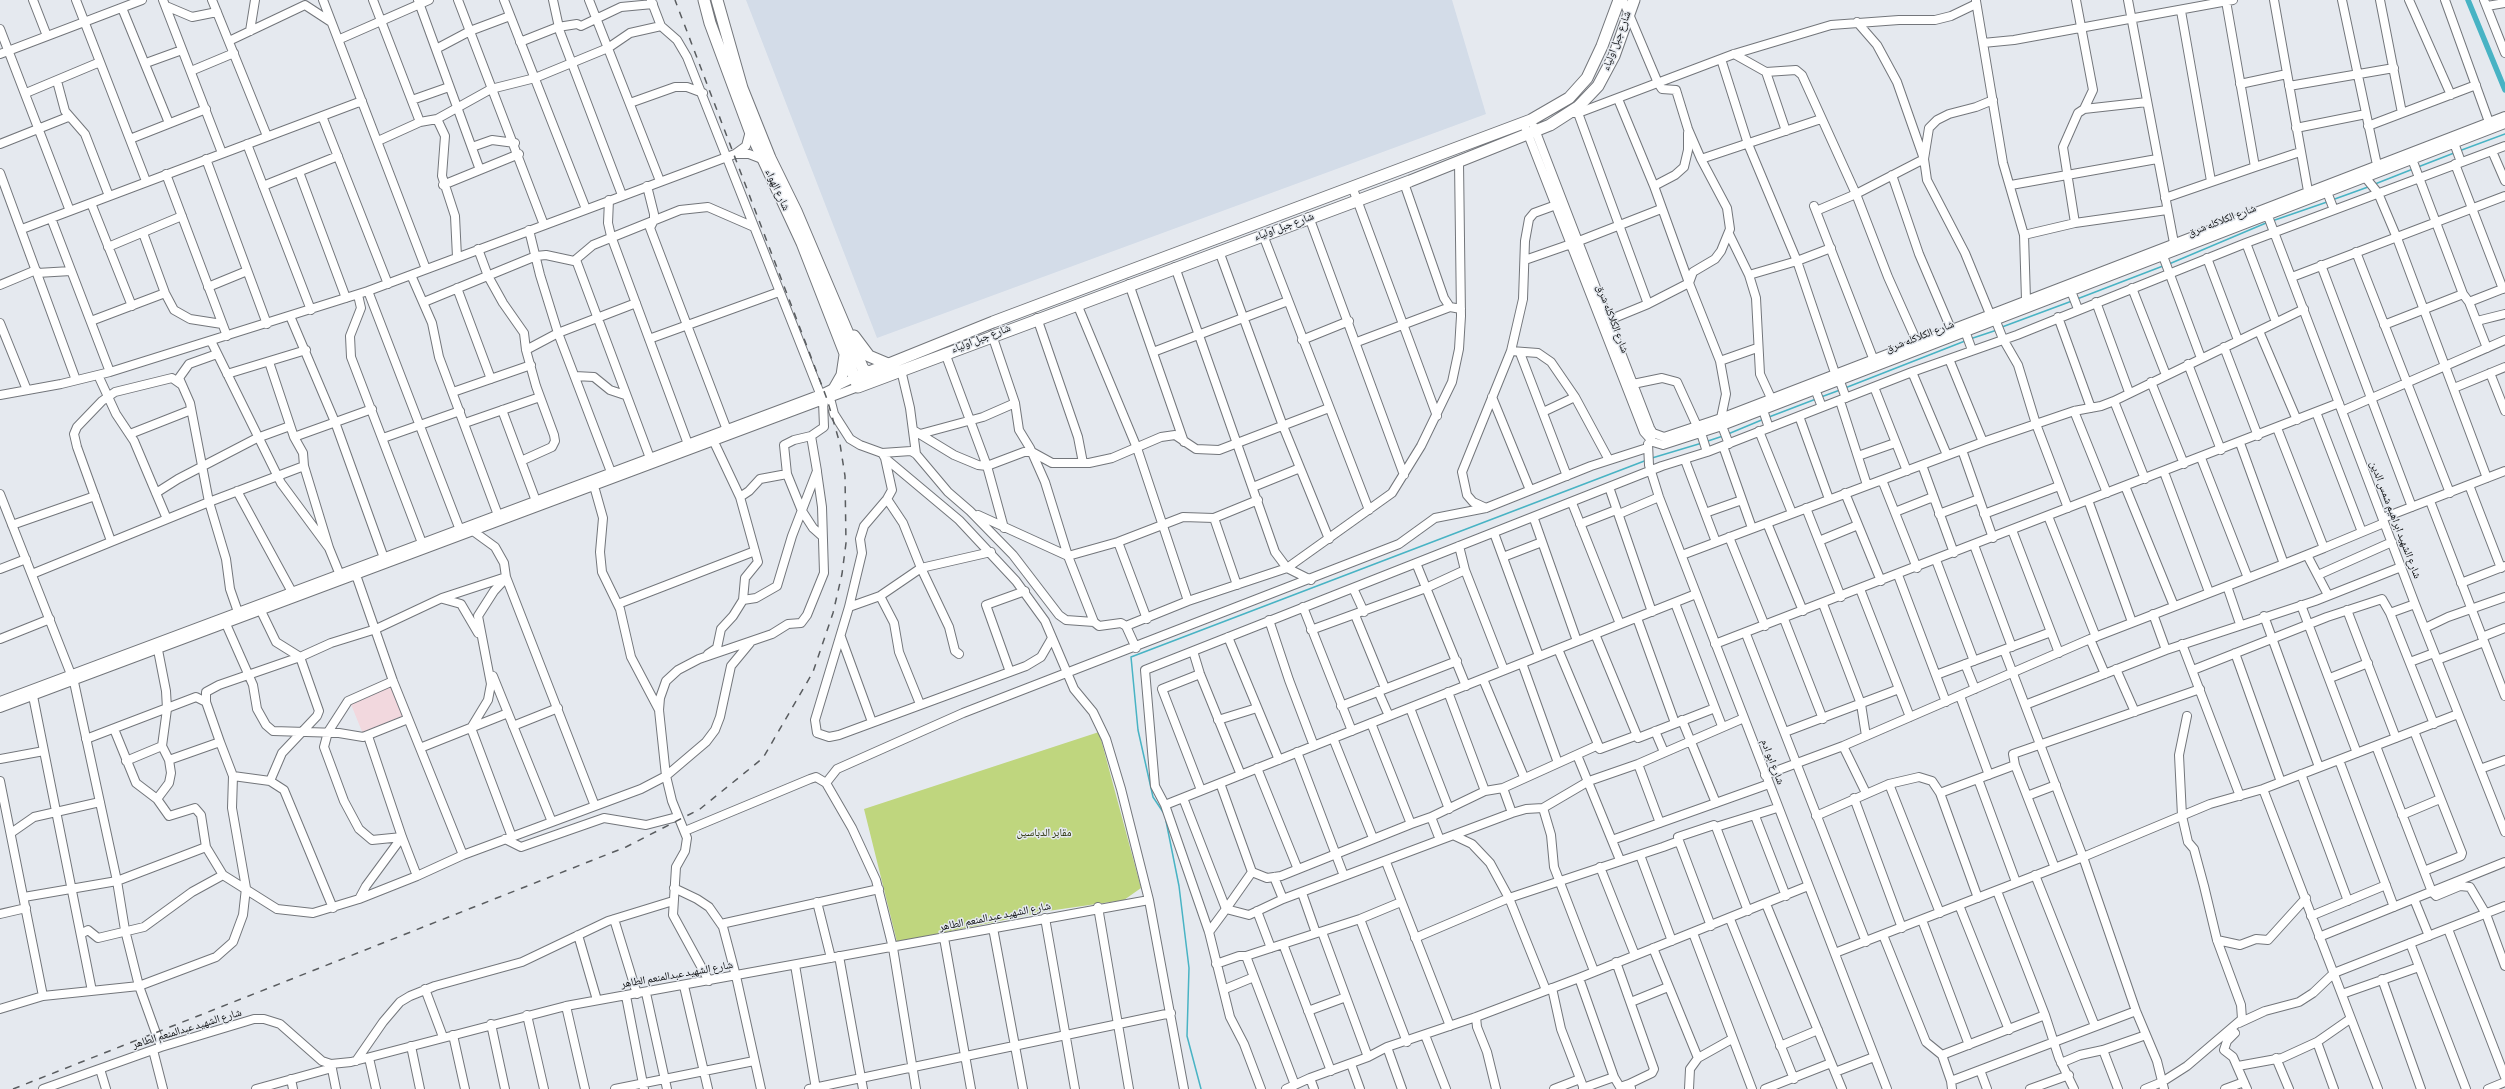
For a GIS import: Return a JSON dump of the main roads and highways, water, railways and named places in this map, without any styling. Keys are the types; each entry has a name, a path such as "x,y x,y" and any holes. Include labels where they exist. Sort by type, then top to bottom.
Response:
{"highway":[{"name":"شارع الهواء","path":"704,0 710,23 750,131 802,243 856,382 870,378 863,369 844,321 796,211 770,158 742,88 717,0"},
{"name":"شارع جبل اولياء","path":"870,378 901,370 1037,318 1404,183 1459,162 1530,127 1569,98 1587,78 1599,53 1619,0"},
{"name":"شارع جبل اولياء","path":"870,378 888,364 1353,189 1574,113 1606,74 1634,0"},
{"path":"844,321 869,356 888,364"},
{"path":"827,395 842,375 845,354"}],"waterway":[{"path":"2468,0 2505,90"},
{"path":"2459,151 2505,134"},
{"path":"2418,167 2454,153"},
{"path":"2375,184 2413,169"},
{"path":"2332,200 2368,187"},
{"path":"2272,221 2327,202"},
{"path":"2169,264 2266,223"},
{"path":"2077,299 2163,266"},
{"path":"2002,327 2072,301"},
{"path":"1970,339 1997,330"},
{"path":"1845,388 1965,341"},
{"path":"1821,397 1840,390"},
{"path":"1769,417 1816,399"},
{"path":"1728,434 1764,419"},
{"path":"1708,441 1723,436"},
{"path":"1652,458 1702,443"},
{"path":"1165,815 1153,797 1138,730 1131,657 1647,460"},
{"path":"1166,821 1179,886 1189,968 1187,1036 1201,1089"}],"railway":[{"path":"13,1089 626,847 700,809 763,758 813,672 833,613 842,574 846,543 845,476 840,444 827,399 675,0"}],"park label":[{"name":"مقابر الدباسين","path":"1044,833"}]}
